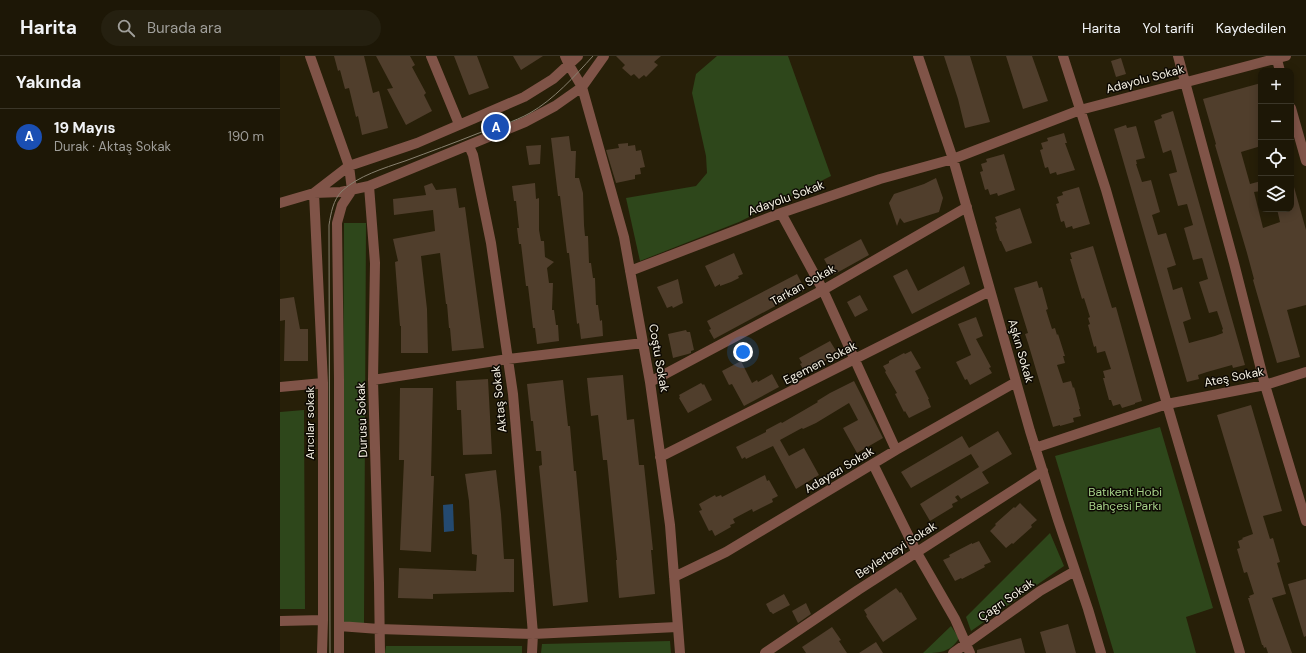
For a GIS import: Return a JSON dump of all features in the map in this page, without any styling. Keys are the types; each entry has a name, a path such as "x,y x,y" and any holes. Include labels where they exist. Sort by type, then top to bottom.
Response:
{"street":[{"path":"310,56 349,166 352,190 342,205 337,223 339,380 339,653"},
{"path":"431,56 458,124"},
{"path":"314,193 349,166 417,143 458,124 524,98 553,79 567,60 578,56"},
{"path":"280,203 314,193 341,192 369,186 524,122 555,106 582,87 604,56"},
{"name":"Aşkın Sokak","path":"918,56 953,159 1035,448 1101,653"},
{"path":"1063,56 1106,190 1166,404 1240,653"},
{"path":"1178,56 1234,263 1265,386 1306,521"},
{"path":"1280,57 1280,68"},
{"name":"Adayolu Sokak","path":"630,271 781,213 880,179 953,159 1080,110 1280,57"},
{"name":"Coştu Sokak","path":"567,60 582,87 624,237 650,382 670,525 680,653"},
{"path":"1294,119 1306,161"},
{"name":"Aktaş Sokak","path":"468,146 473,155 491,243 514,402 533,634 532,653"},
{"name":"Durusu Sokak","path":"369,186 375,262 373,380 380,653"},
{"name":"Arıcılar sokak","path":"314,193 323,383 322,653"},
{"name":"Tarkan Sokak","path":"650,382 823,290 967,207"},
{"path":"781,213 823,290 896,450"},
{"name":"Egemen Sokak","path":"660,457 990,291"},
{"path":"373,380 508,359 643,343"},
{"name":"Ateş Sokak","path":"1035,448 1166,404 1265,386 1306,372"},
{"name":"Adayazı Sokak","path":"674,578 726,552 896,450 1016,382"},
{"path":"280,387 323,383"},
{"path":"873,464 917,553 955,619 968,648"},
{"name":"Beylerbeyi Sokak","path":"765,653 858,590 1043,470"},
{"name":"Çagrı Sokak","path":"953,653 968,648 1040,591 1075,571"},
{"path":"280,621 323,620"},
{"path":"339,626 379,629 533,634 677,627"}],"green space":[{"path":"717,56 788,56 831,176 739,222 640,261 626,198 696,186 707,173 706,156 692,93 696,74"},
{"path":"344,223 366,223 364,623 342,623"},
{"path":"304,410 305,609 280,609 280,412"},
{"name":"Batıkent Hobi Bahçesi Parkı","path":"1160,427 1213,608 1186,617 1196,653 1114,653 1055,456"},
{"path":"1050,533 1064,566 971,631 966,617"},
{"path":"951,626 959,638 952,647 944,651 923,653"},
{"path":"670,641 671,653 541,653 542,644"},
{"path":"386,646 522,646 522,653 385,653"}],"water":[{"path":"453,504 454,531 444,532 443,505"}],"building":[{"path":"334,56 364,56 373,93 379,91 388,128 362,135 358,116 356,117 349,88 345,89 340,70 338,71"},
{"path":"376,56 410,56 415,65 412,67 426,93 424,95 432,111 406,125 387,89 393,88"},
{"path":"454,56 477,56 489,88 469,95"},
{"path":"513,56 543,56 521,70"},
{"path":"616,56 661,56 654,62 658,65 646,77 644,75 639,79 634,74 631,76 622,68 625,65"},
{"path":"944,56 970,56 990,122 965,128 958,99"},
{"path":"1006,56 1032,56 1048,101 1023,109"},
{"path":"1121,58 1126,74 1116,77 1111,61"},
{"path":"1258,84 1258,147 1241,152 1250,184 1258,182 1258,191 1254,192 1263,228 1280,222 1278,212 1294,212 1294,187 1306,230 1306,305 1287,310 1300,357 1277,363 1203,99"},
{"path":"1173,111 1245,365 1233,368 1232,365 1207,372 1198,375 1199,379 1187,382 1114,129 1126,125 1127,128 1136,126 1145,158 1136,160 1136,164 1142,182 1151,180 1160,212 1152,215 1158,235 1166,233 1176,265 1167,268 1173,290 1182,287 1191,319 1183,322 1189,343 1215,336 1223,333 1223,329 1217,311 1209,313 1199,282 1208,279 1203,261 1202,258 1193,260 1184,228 1193,225 1187,204 1178,206 1169,174 1177,172 1172,153 1171,150 1163,153 1154,121 1162,118 1161,115"},
{"path":"1064,133 1067,143 1065,143 1075,170 1057,175 1056,172 1050,174 1048,167 1045,168 1040,150 1043,149 1041,143 1048,141 1047,138"},
{"path":"569,136 571,151 576,151 575,178 579,178 583,193 585,236 588,236 589,263 591,263 593,278 595,278 596,305 598,305 600,321 602,320 603,336 581,339 579,323 577,324 569,253 567,253 560,196 558,196 551,138"},
{"path":"628,143 628,146 635,145 636,151 641,150 645,167 640,168 641,174 635,175 635,179 616,183 606,150 619,148 618,144"},
{"path":"541,145 540,164 529,165 526,146"},
{"path":"1004,154 1015,190 998,196 997,193 990,195 988,189 985,190 980,172 983,171 981,164 987,162 986,159"},
{"path":"936,178 943,198 939,212 904,223 900,218 897,226 889,203 894,194 924,184"},
{"path":"432,183 436,190 456,188 459,208 465,207 484,348 452,351 440,253 421,256 427,309 428,353 401,353 401,326 395,262 398,261 393,239 435,231 433,210 394,215 393,199 426,195 424,186"},
{"path":"535,183 536,199 539,198 539,230 541,241 544,241 545,257 554,262 547,268 549,283 553,283 552,310 554,310 556,325 558,325 559,341 537,344 535,328 533,328 528,286 526,286 521,244 519,244 516,201 514,201 512,186"},
{"path":"1079,187 1090,224 1073,229 1072,226 1066,228 1064,221 1061,222 1056,204 1059,203 1057,197 1063,195 1062,192"},
{"path":"1020,208 1032,243 1006,252 996,229 995,223 997,222 995,217"},
{"path":"861,239 869,255 833,275 824,259"},
{"path":"1093,246 1112,308 1116,307 1142,401 1122,408 1120,404 1113,406 1111,400 1109,400 1103,378 1105,378 1103,371 1111,369 1105,351 1097,353 1096,346 1094,347 1088,325 1090,324 1088,318 1090,317 1084,298 1082,299 1070,259 1072,259 1070,253"},
{"path":"734,253 743,274 731,282 720,286 720,284 715,287 705,266"},
{"path":"964,266 970,284 912,314 893,276 907,269 918,291"},
{"path":"797,274 805,290 714,339 709,330 711,329 707,321"},
{"path":"678,279 683,303 673,308 672,306 667,308 657,287"},
{"path":"1037,281 1039,288 1042,287 1048,309 1046,310 1052,329 1055,328 1057,335 1058,334 1065,356 1063,356 1065,363 1057,365 1063,383 1071,381 1073,388 1074,387 1081,416 1073,418 1074,422 1053,427 1025,334 1028,333 1014,288"},
{"path":"860,295 868,310 855,317 847,302"},
{"path":"294,297 300,329 308,329 308,361 284,361 285,320 280,321 280,299"},
{"path":"976,317 983,336 976,339 991,367 989,368 992,373 970,385 967,379 965,380 956,362 971,355 958,324"},
{"path":"686,330 687,332 690,332 694,350 691,351 691,353 673,358 668,334"},
{"path":"830,341 838,354 805,372 800,364 802,363 799,358"},
{"path":"911,351 921,368 915,371 929,399 931,407 909,418 905,411 904,412 895,394 897,393 883,366 889,363 889,361"},
{"path":"741,361 752,383 757,380 758,382 772,374 779,387 744,406 732,384 729,385 722,371"},
{"path":"623,375 627,420 634,419 639,465 644,465 653,550 651,550 655,594 619,598 617,560 607,460 603,460 598,415 591,416 587,378"},
{"path":"488,379 492,454 463,455 461,410 457,410 456,381"},
{"path":"563,380 568,426 570,426 574,471 576,471 588,602 553,606 539,466 542,465 541,451 536,451 527,384"},
{"path":"854,381 883,438 857,453 843,428 858,420 849,403 816,423 803,429 802,428 780,440 789,456 804,448 819,475 796,489 773,446 746,459 745,457 742,459 736,447 766,432 766,430 781,422 782,423 818,402 817,401 830,393"},
{"path":"701,383 703,385 704,384 712,400 688,413 679,398 679,395"},
{"path":"400,388 433,388 431,476 434,476 431,552 400,550 404,460 399,460"},
{"path":"1251,405 1282,511 1263,516 1270,539 1273,538 1280,562 1277,563 1286,594 1272,598 1292,653 1268,653 1266,647 1264,648 1262,645 1248,598 1254,594 1247,572 1244,573 1237,549 1240,548 1238,541 1253,534 1217,415"},
{"path":"998,431 1012,454 982,472 989,483 961,499 958,495 955,497 958,501 952,504 953,507 930,521 920,504 979,467 971,454 911,488 901,472 962,436 969,448"},
{"path":"496,470 504,559 514,559 514,592 433,594 433,599 398,598 399,568 476,571 477,555 472,554 469,501 465,474"},
{"path":"765,475 767,481 769,480 778,496 772,499 773,502 753,512 752,509 733,519 735,523 730,525 731,527 715,536 712,530 709,531 699,511 702,510 699,504 715,495 716,497 721,495 722,497"},
{"path":"1020,503 1037,520 1031,525 1032,527 1013,544 1012,543 1006,548 990,531 996,525 995,524"},
{"path":"979,541 991,562 984,565 985,567 955,581 943,560 950,557 949,555"},
{"path":"1306,579 1306,636 1304,637 1288,584"},
{"path":"896,588 900,593 901,592 917,619 883,642 866,616 867,615 864,610"},
{"path":"784,594 790,605 773,614 770,612 766,604"},
{"path":"806,603 811,614 798,623 792,611"},
{"path":"1068,624 1076,653 1046,653 1040,632"},
{"path":"832,627 841,640 839,641 847,653 806,653 802,647"},
{"path":"1021,638 1025,653 977,653 977,650"},
{"path":"876,642 883,653 859,653"}],"tram line":[{"path":"330,653 329,225 334,203 342,191 348,186 372,173 511,122 539,108 555,95 593,56"}],"place":[{"name":"19 Mayıs","path":"496,127"}]}
